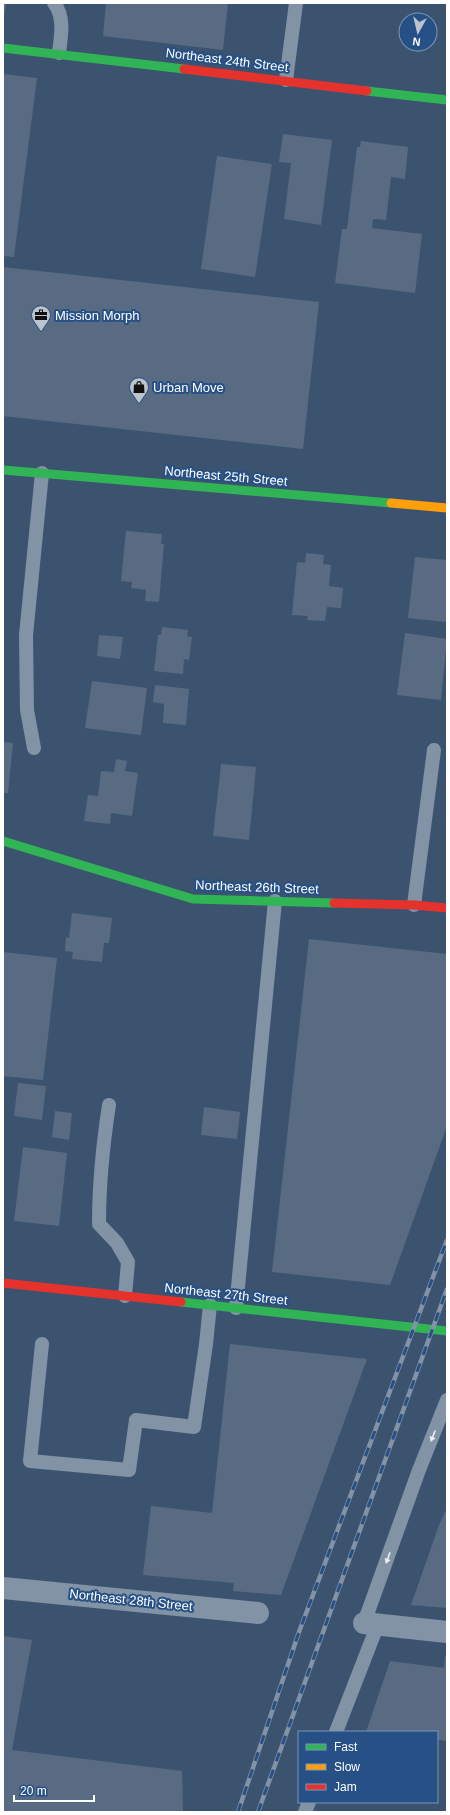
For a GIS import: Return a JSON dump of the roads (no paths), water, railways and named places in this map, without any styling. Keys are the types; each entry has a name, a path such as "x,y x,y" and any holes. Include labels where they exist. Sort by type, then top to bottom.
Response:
{"street":[{"name":"Northeast 24th Street","path":"3,48 59,53 447,100"},
{"name":"Northeast 25th Street","path":"3,470 447,508"},
{"name":"Northeast 26th Street","path":"3,841 193,899 414,905 447,908"},
{"name":"Northeast 27th Street","path":"3,1283 447,1331"},
{"name":"Northeast 28th Street","path":"3,1588 258,1613"},
{"path":"371,1624 447,1632"}],"lane":[{"path":"54,3 58,9 62,29 59,53"},
{"path":"286,80 296,3"},
{"path":"34,748 27,710 26,634 42,473"},
{"path":"414,905 434,750"},
{"path":"236,1308 275,901"},
{"path":"109,1105 99,1198 99,1224 117,1243 128,1262 125,1296"},
{"path":"42,1344 30,1461 129,1470 136,1420 194,1427 210,1305"},
{"path":"336,1731 419,1470 447,1400"}],"railway":[{"path":"238,1812 299,1632 447,1240"},
{"path":"258,1812 447,1289"}],"place":[{"name":"Mission Morph","path":"41,332"},
{"name":"Urban Move","path":"139,404"}]}
